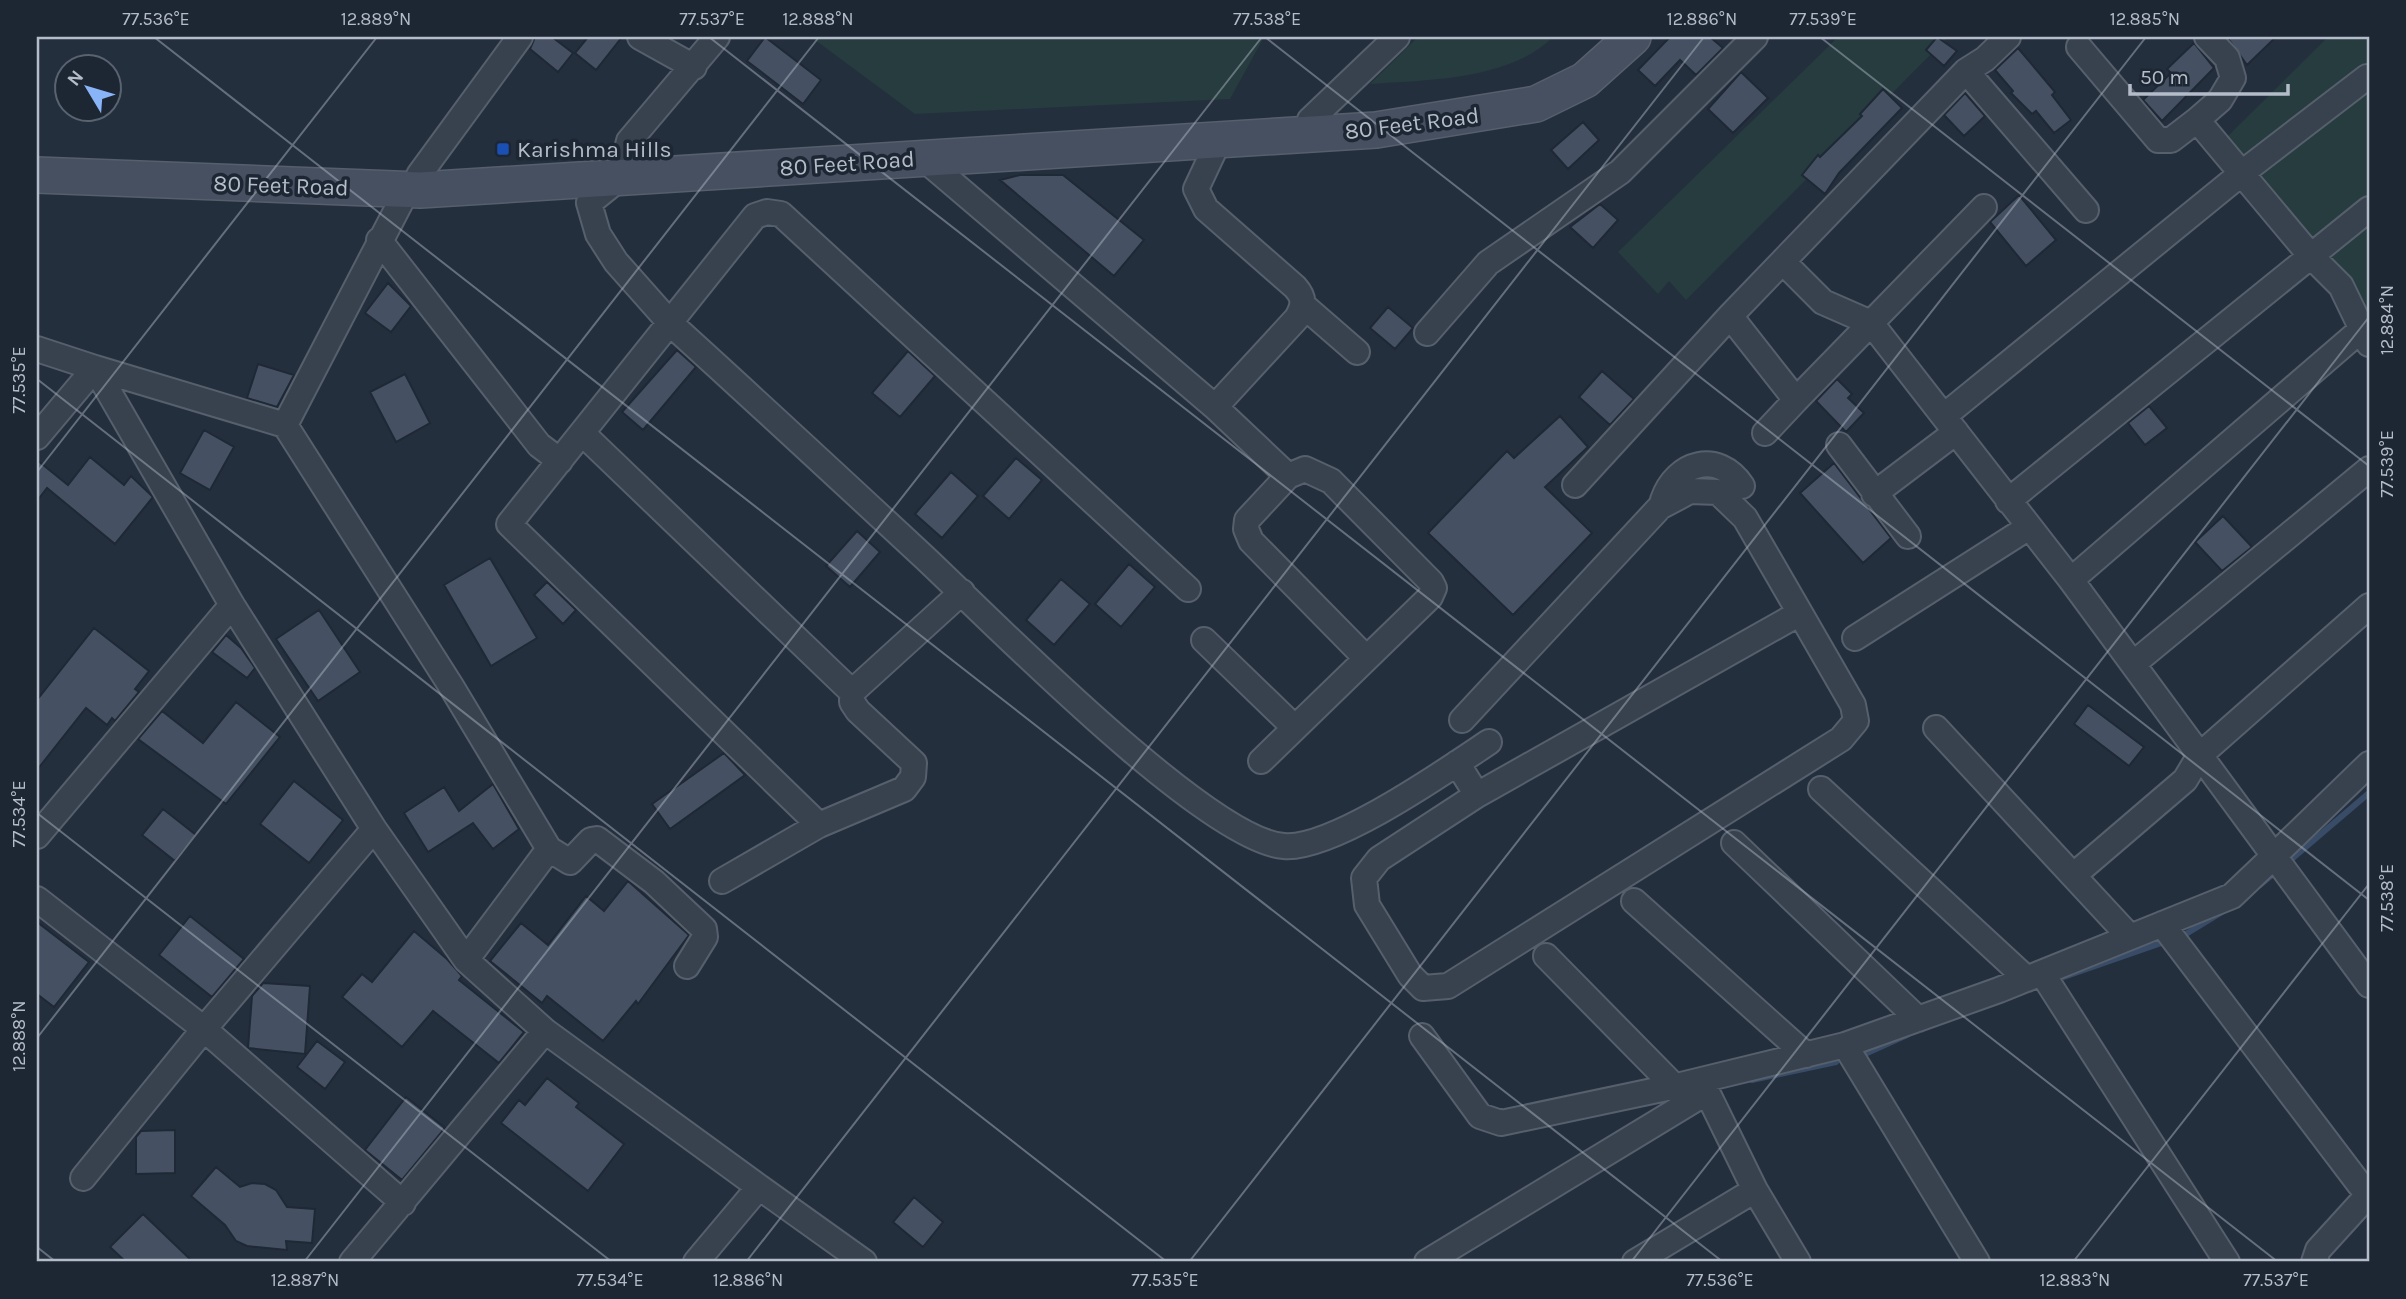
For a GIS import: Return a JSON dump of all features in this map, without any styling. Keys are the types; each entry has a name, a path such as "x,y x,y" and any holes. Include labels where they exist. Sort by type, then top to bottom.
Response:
{"main road":[{"name":"80 Feet Road","path":"622,168 707,158 1374,116 1514,95 1563,77 1612,37"},
{"name":"80 Feet Road","path":"37,175 413,182 622,168 923,158 1376,130 1517,109 1570,89 1599,69 1633,37"},
{"name":"80 Feet Road","path":"37,159 413,182"}],"street":[{"path":"285,425 379,240 413,182 520,37"},
{"path":"640,37 694,67"},
{"path":"718,37 629,141 622,168 589,203 598,234 617,262 671,324 1106,728 1208,809 1252,836 1284,846 1321,839 1400,800 1489,741"},
{"path":"1310,120 1397,37"},
{"path":"1427,333 1488,263 1620,172 1755,37"},
{"path":"1575,485 1730,316 1784,263 1966,71 1985,59 2008,37"},
{"path":"2079,47 2158,139 2171,140 2220,100 2233,78 2227,58 2207,37"},
{"path":"1966,71 2086,210"},
{"path":"1874,494 1950,424 2242,173 2367,77"},
{"path":"2071,580 2366,337 2341,286 2310,255 2197,120"},
{"path":"1219,140 1196,189 1206,209 1295,287 1301,294 1304,306 1357,352"},
{"path":"923,158 1215,407 1288,476"},
{"path":"1765,433 1984,207"},
{"path":"2008,501 2369,209"},
{"path":"819,825 509,524 755,216 767,212 781,214 1188,589"},
{"path":"379,240 539,445 560,461"},
{"path":"1784,263 1823,302 1871,323 2071,580 2369,985"},
{"path":"1215,407 1297,318 1304,306"},
{"path":"1730,316 1796,400"},
{"path":"37,349 285,425 451,686 550,849 570,862 591,840 597,839 654,882 704,929 705,937 687,966"},
{"path":"37,436 95,368"},
{"path":"95,368 232,606 374,829 466,960 545,1031 864,1262"},
{"path":"582,433 852,692 852,702 858,711 914,763 913,777 904,789 819,825 722,881"},
{"path":"1839,445 1908,536"},
{"path":"1660,507 1667,489 1690,468 1708,462 1722,466 1742,485"},
{"path":"1261,761 1430,597 1434,588 1331,481 1305,469 1288,476 1247,520 1247,529 1251,541 1366,658"},
{"path":"2133,664 2369,469"},
{"path":"1462,720 1660,507 1690,491 1718,492 1745,517 1853,705 1856,721 1841,739 1448,986 1423,988 1410,975 1367,905 1364,878 1379,859 1477,795 1800,613"},
{"path":"1855,638 2029,527"},
{"path":"852,692 962,592"},
{"path":"37,835 232,606"},
{"path":"2074,875 2185,780 2200,755 2369,606"},
{"path":"1204,640 1294,727"},
{"path":"1936,728 2130,937"},
{"path":"1457,763 1477,795"},
{"path":"1422,1036 1480,1116 1501,1123 1674,1086 1845,1045 1918,1018 2041,979 2130,937 2232,896 2369,764"},
{"path":"1821,789 2041,979 2227,1262"},
{"path":"83,1178 204,1029 374,829"},
{"path":"1734,843 1918,1018"},
{"path":"466,960 550,849"},
{"path":"37,899 204,1029 403,1203"},
{"path":"1634,901 1806,1055"},
{"path":"2162,924 2365,1189 2318,1250 2314,1262"},
{"path":"1546,956 1674,1086"},
{"path":"352,1262 545,1031"},
{"path":"1845,1045 1977,1262"},
{"path":"1427,1262 1707,1092 1755,1190 1795,1261"},
{"path":"696,1262 759,1188"},
{"path":"1635,1262 1755,1190"}],"green space":[{"path":"811,37 1264,37 1230,99 915,114"},
{"path":"1418,37 1553,37 1535,51 1491,70 1442,79 1370,84"},
{"path":"1838,37 1948,37 1686,300 1669,281 1658,294 1618,252"},
{"path":"2328,37 2369,37 2369,322 2347,284 2228,136"}],"building":[{"path":"535,37 552,37 573,53 558,72 530,49"},
{"path":"588,37 622,37 596,70 575,53"},
{"path":"765,37 821,80 803,104 747,61"},
{"path":"1670,37 1710,37 1723,48 1696,75 1680,60 1655,86 1638,70"},
{"path":"1937,37 1957,51 1944,66 1926,50"},
{"path":"2227,37 2276,37 2247,65"},
{"path":"2194,43 2214,68 2162,121 2143,100 2171,73 2167,69"},
{"path":"2018,48 2055,92 2052,95 2071,120 2054,133 2036,111 2032,114 2011,93 2013,91 1995,70"},
{"path":"1741,72 1768,98 1733,133 1708,109"},
{"path":"1883,89 1902,108 1839,173 1825,194 1802,175 1818,155 1820,157 1862,116 1860,114"},
{"path":"1965,93 1985,116 1964,136 1944,115"},
{"path":"1583,122 1599,140 1568,169 1551,150"},
{"path":"1020,175 1063,175 1144,240 1114,276 1000,180"},
{"path":"2019,195 2056,240 2026,266 1990,222"},
{"path":"1600,204 1618,220 1593,248 1570,227"},
{"path":"388,283 411,306 391,332 365,313"},
{"path":"1388,307 1413,328 1395,349 1370,328"},
{"path":"677,350 696,367 643,430 622,412"},
{"path":"908,351 935,376 900,417 872,393"},
{"path":"258,364 294,375 277,407 247,398"},
{"path":"1602,371 1634,399 1610,425 1579,397"},
{"path":"405,374 430,423 396,442 370,392"},
{"path":"1837,379 1852,394 1848,398 1864,413 1846,432 1816,401"},
{"path":"2149,406 2167,428 2145,445 2128,423"},
{"path":"1560,416 1588,447 1545,487 1592,533 1513,615 1428,533 1507,451 1514,458"},
{"path":"204,430 234,447 210,490 180,473"},
{"path":"90,457 124,485 131,476 153,497 115,544 47,488 37,501 37,460 68,485"},
{"path":"1016,458 1042,480 1009,519 983,496"},
{"path":"1834,463 1891,538 1863,563 1800,493"},
{"path":"951,472 978,496 942,538 915,514"},
{"path":"2223,516 2252,547 2222,571 2195,542"},
{"path":"857,531 880,552 850,587 826,566"},
{"path":"490,558 537,638 491,666 444,585"},
{"path":"1129,564 1155,587 1121,627 1095,604"},
{"path":"1061,579 1090,604 1054,645 1026,620"},
{"path":"547,582 576,610 563,624 534,595"},
{"path":"319,610 360,672 318,701 276,639"},
{"path":"94,628 149,671 135,689 139,692 115,721 112,718 107,725 86,708 37,770 37,700"},
{"path":"226,635 241,648 255,668 247,678 212,652"},
{"path":"236,702 280,737 226,804 138,739 162,711 203,743"},
{"path":"2088,705 2144,747 2129,766 2074,724"},
{"path":"724,753 745,775 670,829 652,804"},
{"path":"294,781 343,820 309,863 260,824"},
{"path":"493,784 519,829 493,849 473,823 428,852 404,813 444,787 459,811"},
{"path":"163,809 196,835 175,861 142,835"},
{"path":"628,881 689,935 638,1004 636,1001 603,1041 547,996 542,1003 490,961 521,923 548,945 586,896 604,911"},
{"path":"190,916 244,959 212,997 159,955"},
{"path":"37,922 89,962 54,1007 37,994"},
{"path":"414,931 447,959 462,976 459,980 524,1032 499,1063 433,1011 402,1047 342,997 362,974 372,982"},
{"path":"263,983 310,986 305,1054 248,1048 252,996"},
{"path":"317,1041 345,1062 325,1089 297,1067"},
{"path":"547,1078 579,1103 576,1107 624,1144 588,1191 501,1123 519,1100 525,1105"},
{"path":"406,1097 445,1128 402,1180 365,1150"},
{"path":"175,1130 175,1173 136,1174 136,1137 141,1131"},
{"path":"216,1167 240,1187 252,1183 265,1184 276,1190 287,1207 315,1209 312,1243 286,1241 287,1250 247,1246 236,1241 225,1225 191,1196"},
{"path":"914,1197 943,1222 923,1247 893,1222"},
{"path":"143,1214 193,1262 126,1262 110,1247"}],"waterway":[{"path":"2287,863 2369,793"},
{"path":"2260,885 2278,870"},
{"path":"2181,937 2222,912"},
{"path":"2055,980 2167,941"},
{"path":"1867,1053 1907,1035"},
{"path":"1752,1080 1836,1062"}],"place":[{"name":"Karishma Hills","path":"503,149"}]}
